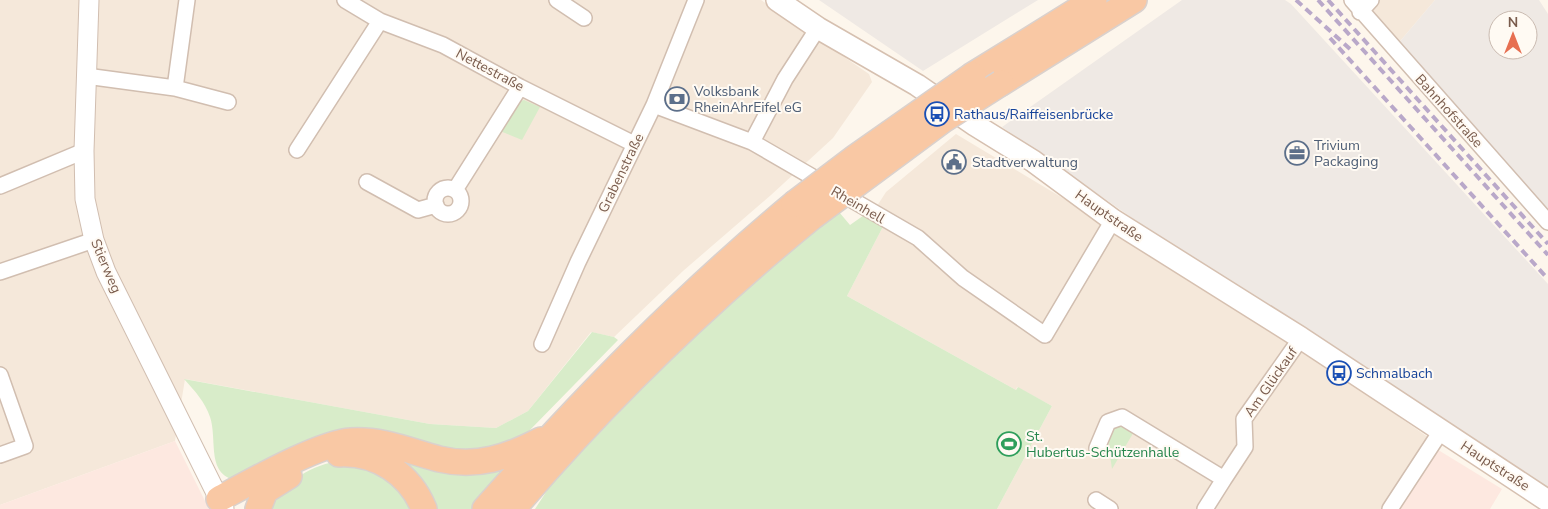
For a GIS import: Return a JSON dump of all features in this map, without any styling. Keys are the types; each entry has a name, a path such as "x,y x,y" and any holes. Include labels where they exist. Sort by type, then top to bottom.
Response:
{"highway":[{"path":"513,509 555,460 614,382 699,285 828,178 973,75 1094,0"},
{"path":"485,509 550,436 812,217 878,166 943,120 1134,0"},
{"path":"226,506 321,448 348,441 375,441 445,460 476,462 512,454 550,436"},
{"path":"226,506 262,500 317,460 336,454 349,454 375,459 398,472 416,494 424,509"},
{"path":"529,509 555,460"}],"main road":[{"name":"Hauptstraße","path":"777,0 818,28 917,85 1032,161 1113,220 1301,338 1548,501"}],"street":[{"name":"Stierweg","path":"89,0 84,151 85,199 94,240 106,272 226,506"},
{"path":"175,88 187,0"},
{"name":"Nettestraße","path":"345,0 380,21 443,45 520,87 634,144"},
{"path":"557,0 584,18"},
{"name":"Grabenstraße","path":"542,344 634,144 654,105 696,0"},
{"path":"1356,6 1371,0"},
{"name":"Bahnhofstraße","path":"1356,6 1548,222"},
{"path":"297,150 380,21"},
{"path":"752,142 785,79 818,28"},
{"path":"86,76 175,88 228,102"},
{"path":"367,182 418,210 436,205 441,212 454,212 461,201 455,190 520,87"},
{"name":"Rheinhell","path":"654,105 752,142 918,238 963,278 1044,335 1113,220"},
{"path":"0,186 84,151"},
{"path":"0,272 94,240"},
{"name":"Am Glückauf","path":"1205,509 1245,447 1244,419 1301,338"},
{"path":"0,375 25,446 0,456"},
{"path":"1097,448 1108,422 1122,417 1224,479"},
{"path":"1390,509 1441,432"},
{"path":"1096,500 1110,509"}],"shaded area":[{"path":"0,0 761,0 869,74 872,82 833,138 771,195 683,271 614,337 591,332 528,411 496,428 430,424 185,379 175,441 0,505"},
{"path":"819,0 1038,0 923,71"},
{"name":"Trivium Packaging","path":"1182,0 1285,0 1291,4 1548,284 1548,491 1135,220 1002,127"},
{"path":"1358,0 1435,0 1396,46"},
{"path":"1435,0 1539,0 1548,14 1548,218 1396,46"},
{"path":"956,134 1101,221 1191,282 1318,360 1432,440 1386,509 997,509 1052,406 1017,387 1016,390 847,296 889,215 877,206 886,192"},
{"path":"175,441 209,509 0,509 0,505"},
{"path":"1435,448 1502,489 1490,509 1397,509"}],"green space":[{"path":"524,100 540,107 522,140 500,131 517,102"},
{"path":"877,206 889,215 847,296 1016,390 1018,387 1052,406 997,509 535,509 552,483 691,337 761,271 839,212 850,225"},
{"path":"592,332 614,337 618,340 528,432 510,444 462,453 392,436 239,481 228,478 217,465 210,417 196,392 184,379 430,424 496,428 528,411"},
{"path":"1120,423 1135,430 1112,469 1108,443 1109,437 1114,427"},
{"path":"367,447 514,458 479,509 429,509"},
{"path":"338,461 391,476 415,509 265,509 297,478 314,468"}],"railway":[{"path":"1296,0 1350,49"},
{"path":"1318,0 1548,255"},
{"path":"1328,0 1548,244"},
{"path":"1330,38 1548,279"}],"place":[{"name":"Volksbank RheinAhrEifel eG","path":"677,99"},
{"name":"Rathaus/Raiffeisenbrücke","path":"937,114"},
{"name":"Trivium Packaging","path":"1297,153"},
{"name":"Stadtverwaltung","path":"954,162"},
{"name":"Schmalbach","path":"1339,373"},
{"name":"St. Hubertus-Schützenhalle","path":"1009,444"}]}
